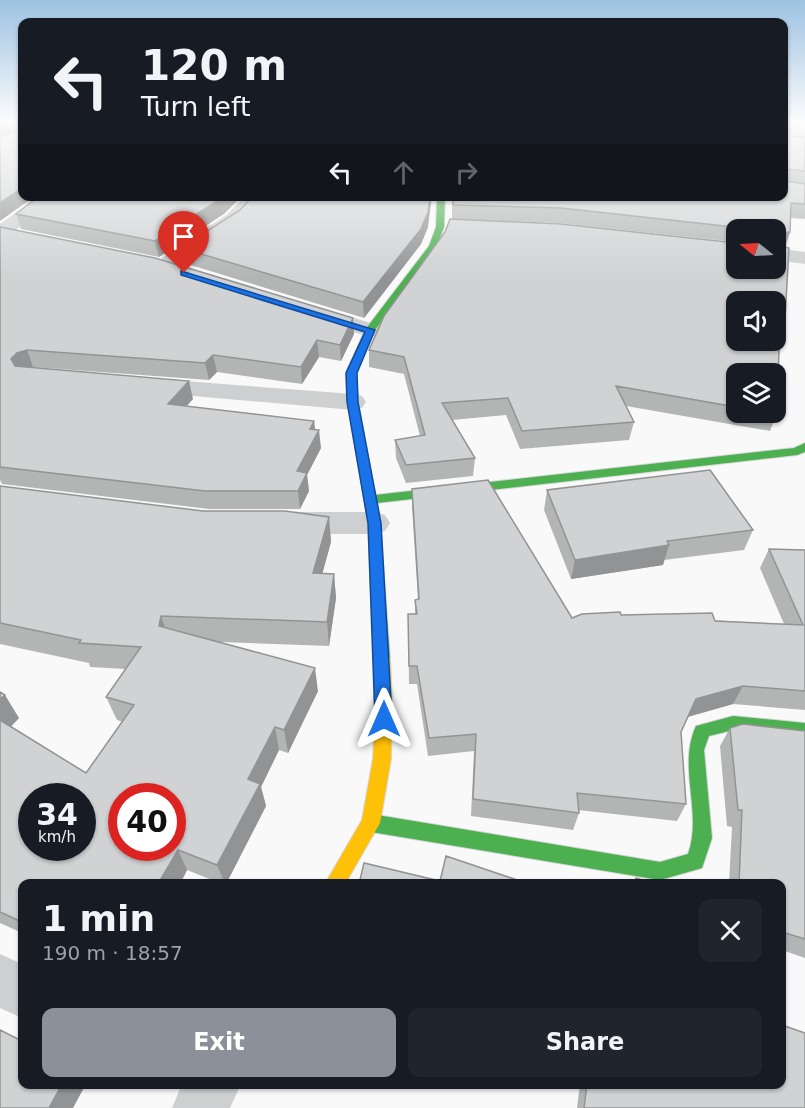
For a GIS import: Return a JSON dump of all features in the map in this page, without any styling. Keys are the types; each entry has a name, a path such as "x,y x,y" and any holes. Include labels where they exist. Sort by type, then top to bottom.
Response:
{"street":[{"path":"0,233 44,201"},
{"path":"163,266 233,219 252,201"},
{"path":"337,879 371,823 382,759 384,700 371,512 353,402 351,373 370,330 433,246 440,226 441,201"},
{"path":"440,226 464,227"},
{"path":"0,233 32,239"},
{"path":"786,255 805,258"},
{"path":"140,262 185,273"},
{"path":"294,307 370,330"},
{"path":"116,383 353,402"},
{"path":"256,522 371,512 802,452"},
{"path":"371,823 660,871 695,861 703,838 696,750 702,731 733,723 805,730"},
{"path":"0,980 18,990"}],"building":[{"path":"0,175 18,175 18,191 0,203"},
{"path":"788,181 805,184 805,204 791,203 790,232 786,232 786,219 726,219 726,226 561,208 453,205 453,201 788,201"},
{"path":"33,201 217,201 155,241 16,214"},
{"path":"248,201 429,201 428,212 421,229 363,302 181,248 240,210"},
{"path":"450,219 561,224 726,242 726,279 786,279 786,247 789,248 786,301 786,291 726,291 726,351 779,351 779,363 726,363 726,405 616,386 634,422 522,431 508,398 442,403 475,458 406,465 395,440 425,435 404,357 369,350 384,316 445,232"},
{"path":"0,227 155,258 353,318 340,345 317,340 301,367 213,355 205,363 27,350 17,353 11,359 15,366 189,381 168,404 314,421 310,429 319,430 297,471 307,473 298,491 205,491 0,467"},
{"path":"710,470 753,530 667,541 669,545 575,560 547,490"},
{"path":"488,480 572,618 582,614 620,612 621,615 712,613 715,621 803,625 769,549 805,550 805,691 743,686 696,699 681,732 686,804 577,793 579,813 473,799 476,734 429,738 417,666 409,666 408,614 417,614 415,600 419,599 412,489"},
{"path":"0,486 203,511 285,511 329,517 313,573 334,574 327,622 161,616 159,626 315,668 284,730 275,727 248,779 260,784 217,865 186,853 186,783 108,783 108,861 172,861 161,879 18,879 18,920 0,912 0,720 86,773 134,705 106,697 141,647 79,643 81,640 0,623"},
{"path":"743,724 805,731 805,939 786,933 786,879 739,879 742,810 738,810 730,728"},
{"path":"446,856 514,879 440,879"},
{"path":"364,863 432,879 360,879"},
{"path":"786,1026 805,1033 805,1108 584,1108 586,1089 786,1089"},
{"path":"0,1030 18,1039 18,1089 59,1089 49,1108 0,1108"}],"traffic: fast":[{"path":"382,658 374,523 353,402 351,373 370,330 433,246 440,227 441,201"},
{"path":"369,500 797,451 805,447"},
{"path":"371,823 660,871 695,861 703,838 696,750 702,731 733,723 805,730"}],"traffic: slow":[{"path":"337,879 371,823 382,759 384,700 382,658"}],"route":[{"path":"184,273 370,330 351,373 353,402 374,523 384,719"}]}
